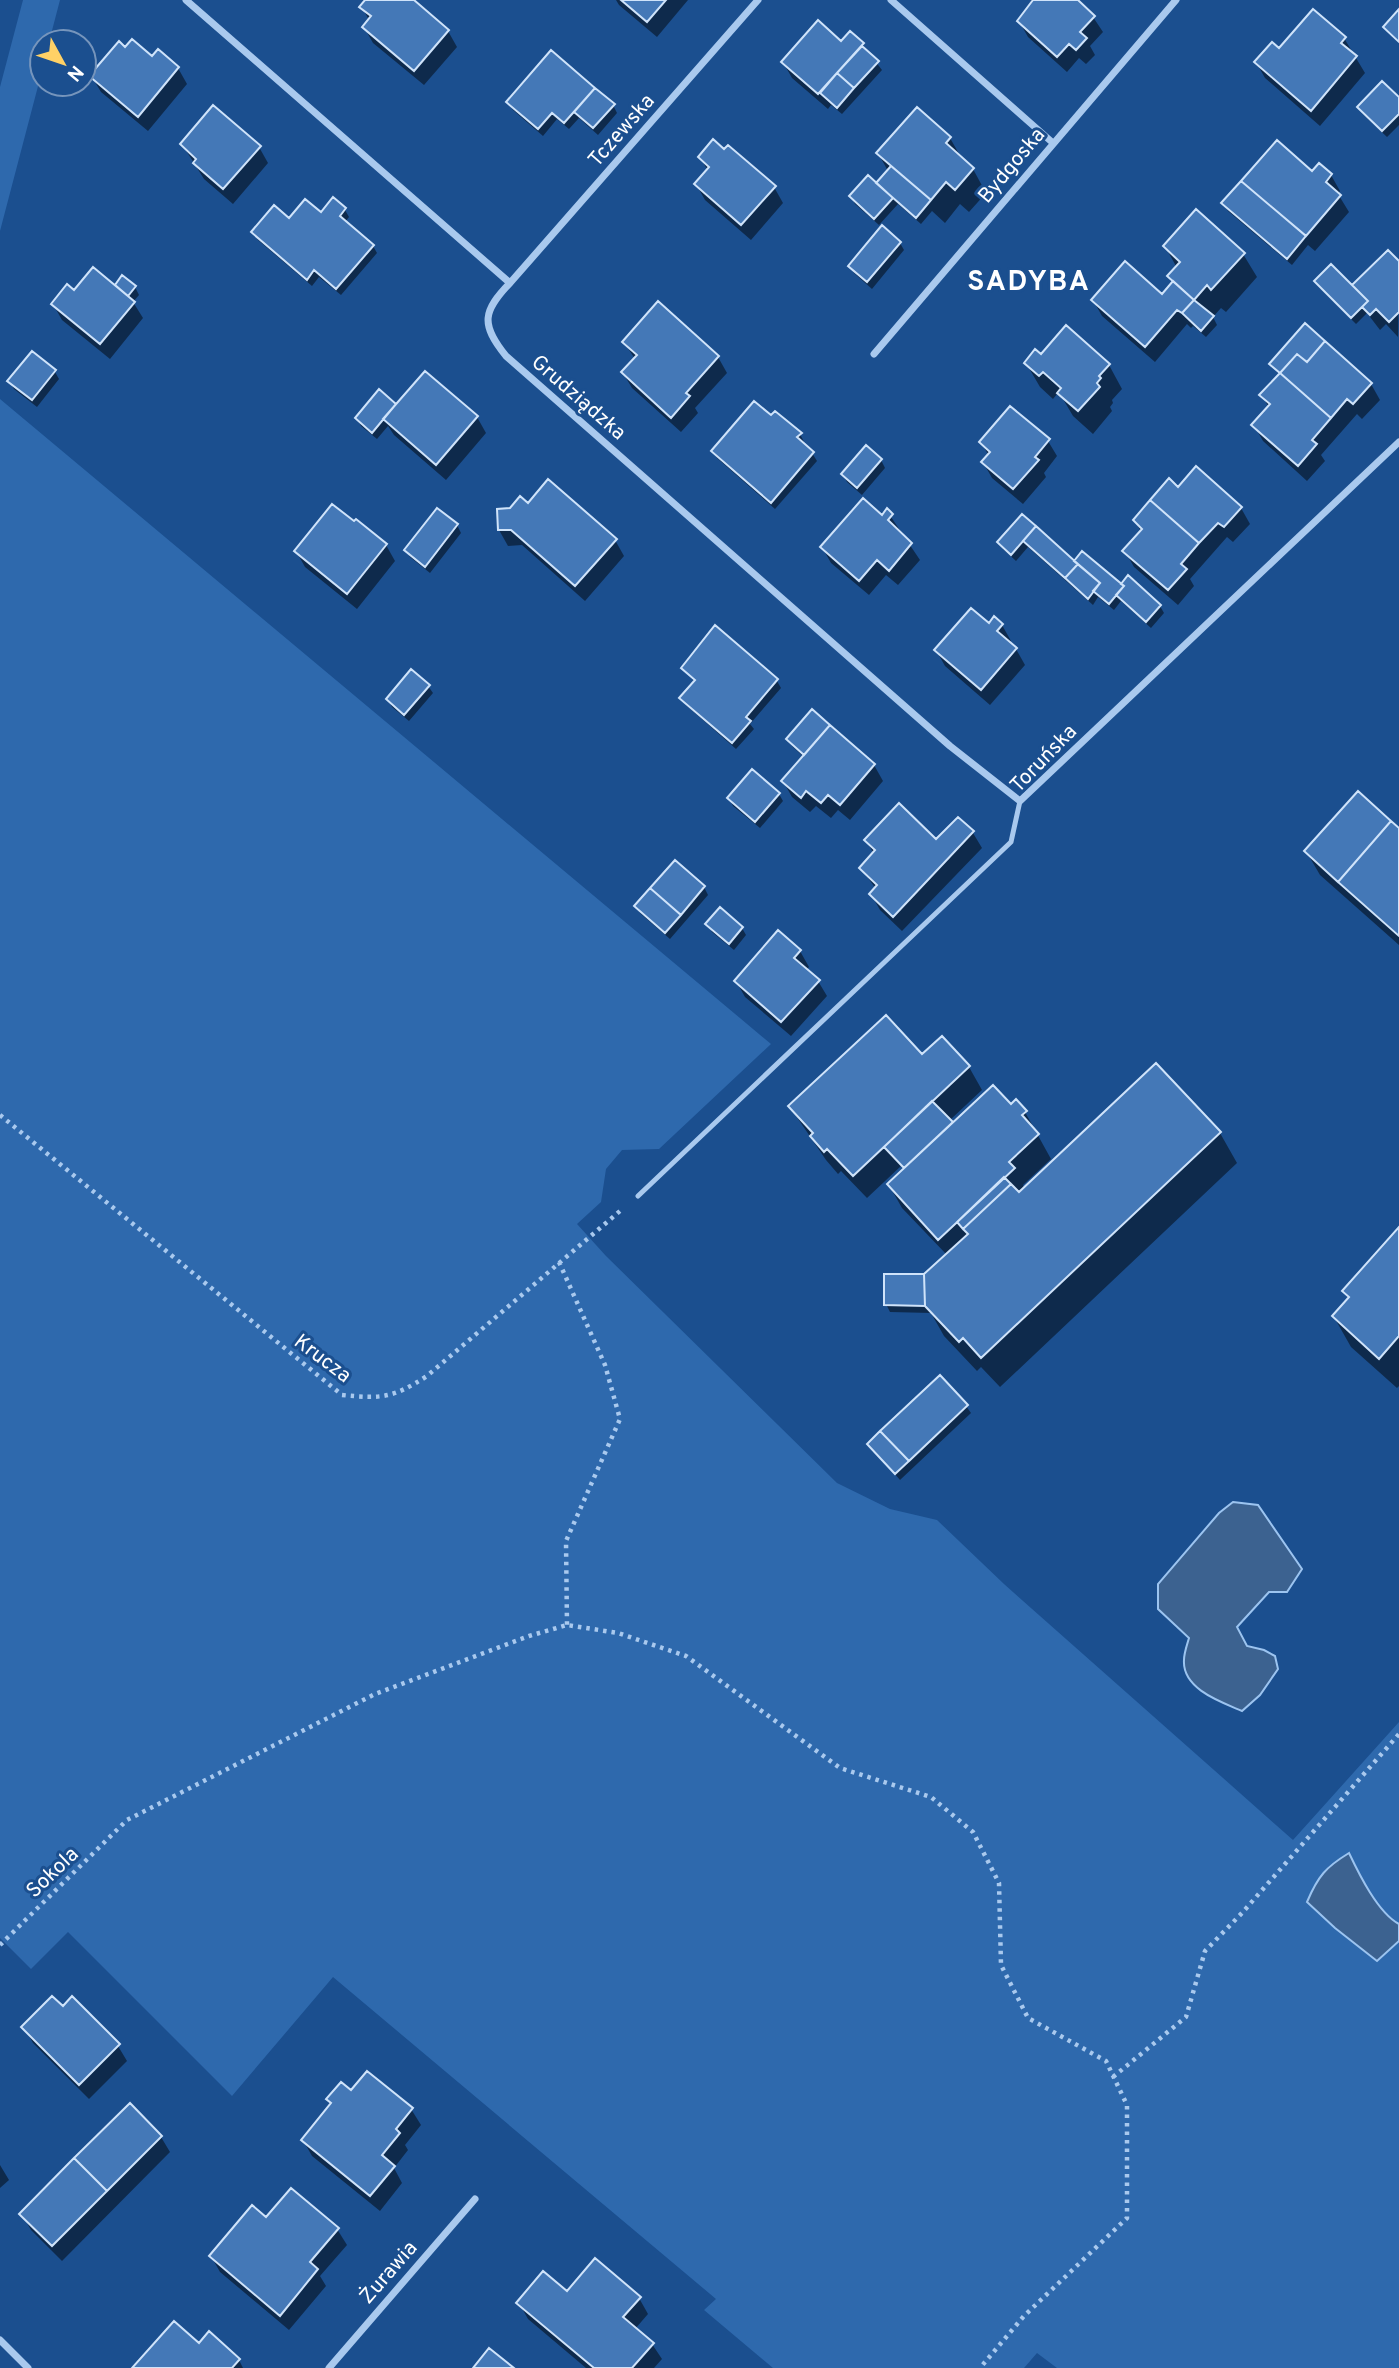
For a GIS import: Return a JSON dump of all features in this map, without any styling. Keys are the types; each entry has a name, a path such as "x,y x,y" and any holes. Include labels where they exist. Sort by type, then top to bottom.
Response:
{"street":[{"path":"186,0 510,283"},
{"name":"Tczewska","path":"510,283 758,0"},
{"path":"891,0 1053,143"},
{"name":"Bydgoska","path":"874,354 1176,0"},
{"name":"Grudziądzka","path":"510,283 493,301 488,317 489,331 506,356 950,746 1020,801"},
{"name":"Toruńska","path":"1020,801 1399,442"},
{"name":"Żurawia","path":"329,2368 475,2199"},
{"path":"0,2340 29,2368"}],"lane":[{"name":"Toruńska","path":"638,1196 1011,842 1020,801"}],"path":[{"name":"Krucza","path":"0,1115 342,1395 382,1398 409,1388 427,1376 638,1196"},
{"path":"559,1262 605,1365 620,1419 566,1541 567,1625 618,1633 686,1656 840,1768 931,1797 973,1832 999,1883 1001,1965 1028,2018 1106,2061 1127,2105 1127,2218 1024,2316 980,2368"},
{"name":"Sokola","path":"0,1945 127,1821 375,1694 529,1636 567,1625"},
{"path":"1113,2077 1186,2017 1205,1951 1242,1913 1399,1734"}],"shaded area":[{"path":"23,0 60,0 53,28 28,28 28,98 35,98 0,231 0,87"},
{"path":"0,399 771,1044 659,1149 622,1150 606,1169 601,1202 577,1224 606,1256 837,1483 890,1509 937,1520 1004,1584 1293,1840 1399,1722 1399,1924 1377,1903 1349,1853 1307,1902 1377,1961 1399,1941 1399,2368 1057,2368 1037,2353 1024,2368 773,2368 704,2310 716,2299 333,1977 232,2096 68,1932 31,1969 0,1938"},
{"path":"1233,1502 1258,1505 1302,1569 1287,1592 1269,1592 1237,1627 1247,1646 1275,1656 1278,1669 1260,1695 1242,1711 1204,1693 1189,1679 1184,1660 1189,1638 1158,1609 1158,1584 1219,1513"},
{"path":"1349,1853 1377,1902 1391,1919 1399,1924 1399,1941 1377,1961 1307,1902 1324,1873"}],"building":[{"path":"365,0 414,0 449,30 414,71 362,27 371,16 359,7"},
{"path":"621,0 666,0 647,22"},
{"path":"1033,0 1078,0 1095,16 1080,32 1087,38 1076,50 1069,44 1057,57 1017,21"},
{"path":"1313,9 1346,37 1341,43 1357,56 1311,111 1254,62 1272,42 1279,48"},
{"path":"1399,9 1399,42 1383,27"},
{"path":"818,20 841,41 850,31 864,43 818,94 781,62"},
{"path":"132,39 152,56 158,49 179,67 138,117 98,84 98,66 119,41 125,47"},
{"path":"862,46 879,61 854,88 837,73"},
{"path":"551,50 595,88 564,123 552,113 538,129 506,102"},
{"path":"837,73 854,88 837,108 820,93"},
{"path":"1382,81 1399,97 1399,114 1382,131 1357,107"},
{"path":"595,88 615,104 593,128 574,112"},
{"path":"213,105 261,146 223,189 193,163 196,159 180,144"},
{"path":"917,107 951,137 946,143 974,168 955,190 946,182 931,200 876,153"},
{"path":"713,139 724,149 728,145 776,186 741,225 694,184 709,167 698,157"},
{"path":"1277,140 1312,171 1319,163 1332,174 1326,182 1341,195 1306,236 1241,181"},
{"path":"891,166 931,200 916,218 876,183"},
{"path":"868,175 893,198 874,219 849,196"},
{"path":"1241,181 1306,236 1287,259 1221,203"},
{"path":"333,197 346,208 340,216 374,245 336,289 314,270 307,280 251,232 274,205 289,218 305,199 321,212"},
{"path":"1196,209 1245,253 1211,290 1207,285 1194,300 1167,276 1180,262 1163,246"},
{"path":"882,225 901,242 867,282 848,266"},
{"path":"1388,250 1399,261 1399,312 1389,322 1376,309 1370,315 1362,307 1368,301 1352,285"},
{"path":"1125,261 1162,294 1173,281 1194,300 1182,313 1177,310 1145,347 1091,300"},
{"path":"1331,264 1368,301 1351,318 1314,281"},
{"path":"93,267 135,302 100,344 51,304 67,284 74,290"},
{"path":"122,275 136,286 128,296 115,285"},
{"path":"1194,300 1214,316 1201,331 1182,313"},
{"path":"658,301 719,356 686,393 690,396 671,418 621,372 637,355 622,342"},
{"path":"1305,323 1325,341 1307,362 1297,354 1280,373 1269,364"},
{"path":"1066,325 1110,364 1099,376 1101,378 1097,383 1100,387 1078,411 1057,393 1061,388 1043,372 1039,376 1024,363 1035,349 1041,354"},
{"path":"1325,341 1372,383 1353,404 1347,399 1331,418 1280,373 1297,354 1307,362"},
{"path":"32,351 56,370 32,400 7,381"},
{"path":"425,371 478,416 436,465 383,419"},
{"path":"1280,373 1331,418 1312,440 1317,444 1298,466 1251,425 1270,404 1259,395"},
{"path":"379,389 396,404 372,433 355,418"},
{"path":"754,401 771,415 775,411 802,433 797,437 814,452 771,503 711,451"},
{"path":"1010,406 1050,439 1035,457 1039,460 1013,489 981,462 990,452 979,442"},
{"path":"866,445 882,459 857,488 841,474"},
{"path":"1196,466 1242,507 1224,527 1218,523 1199,543 1150,500 1169,478 1178,487"},
{"path":"548,479 617,539 575,586 511,530 498,530 497,509 510,508 520,496 528,503"},
{"path":"863,498 882,515 887,508 893,514 888,520 912,543 889,571 877,560 859,581 820,547"},
{"path":"1150,500 1199,543 1181,564 1187,569 1168,590 1122,551 1142,529 1133,520"},
{"path":"332,504 387,544 347,594 294,551"},
{"path":"437,508 458,524 425,567 404,550"},
{"path":"1022,514 1036,526 1011,555 997,542"},
{"path":"1036,526 1078,564 1065,578 1023,541"},
{"path":"1082,551 1124,586 1109,604 1093,591 1100,583 1074,561"},
{"path":"1078,564 1100,583 1088,599 1065,578"},
{"path":"1128,575 1161,605 1146,622 1116,595 1124,586 1121,584"},
{"path":"971,608 989,623 994,616 1003,624 997,631 1017,648 981,690 934,650"},
{"path":"715,625 778,679 746,717 751,721 732,743 679,698 695,680 681,668"},
{"path":"411,669 430,685 404,715 386,699"},
{"path":"812,709 830,725 804,755 786,739"},
{"path":"830,725 875,764 840,805 828,795 821,803 806,791 801,798 781,781"},
{"path":"752,769 780,793 755,822 727,798"},
{"path":"1358,791 1391,821 1338,882 1304,851"},
{"path":"899,803 936,839 958,817 974,831 893,917 869,894 877,885 859,868 875,850 864,840"},
{"path":"1391,821 1399,828 1399,936 1338,882"},
{"path":"675,860 705,886 681,915 650,888"},
{"path":"650,888 681,915 665,933 634,906"},
{"path":"720,907 743,927 729,944 705,924"},
{"path":"778,930 801,950 794,958 820,980 781,1022 734,981"},
{"path":"886,1015 922,1054 942,1036 970,1066 853,1176 827,1149 824,1152 810,1136 813,1133 788,1106"},
{"path":"1156,1063 1221,1132 981,1358 963,1338 959,1342 925,1306 924,1274 968,1234 963,1229 1011,1184 1019,1192"},
{"path":"993,1085 1011,1104 1016,1099 1027,1111 1022,1115 1039,1134 1009,1162 1015,1168 938,1240 887,1184"},
{"path":"932,1101 953,1122 904,1168 884,1147"},
{"path":"1004,1177 1011,1184 963,1229 957,1222"},
{"path":"1399,1227 1399,1336 1379,1359 1332,1316 1349,1297 1342,1291"},
{"path":"884,1274 924,1274 925,1306 884,1305"},
{"path":"940,1375 968,1405 909,1461 880,1431"},
{"path":"880,1431 909,1461 895,1474 867,1444"},
{"path":"52,1996 63,2006 72,1996 120,2044 79,2085 21,2027"},
{"path":"367,2071 413,2108 396,2129 400,2133 382,2155 395,2166 370,2196 301,2140 331,2103 326,2099 341,2082 351,2090"},
{"path":"130,2103 162,2136 107,2191 74,2158"},
{"path":"74,2158 107,2191 52,2246 19,2214"},
{"path":"291,2188 339,2228 310,2262 318,2269 280,2316 209,2256 252,2205 266,2217"},
{"path":"595,2258 641,2297 623,2317 654,2343 632,2368 594,2368 516,2303 543,2271 567,2291"},
{"path":"174,2321 199,2343 209,2331 240,2359 232,2368 132,2368"},
{"path":"489,2348 514,2368 473,2368"}],"district":[{"name":"SADYBA","path":"1029,280"}]}
